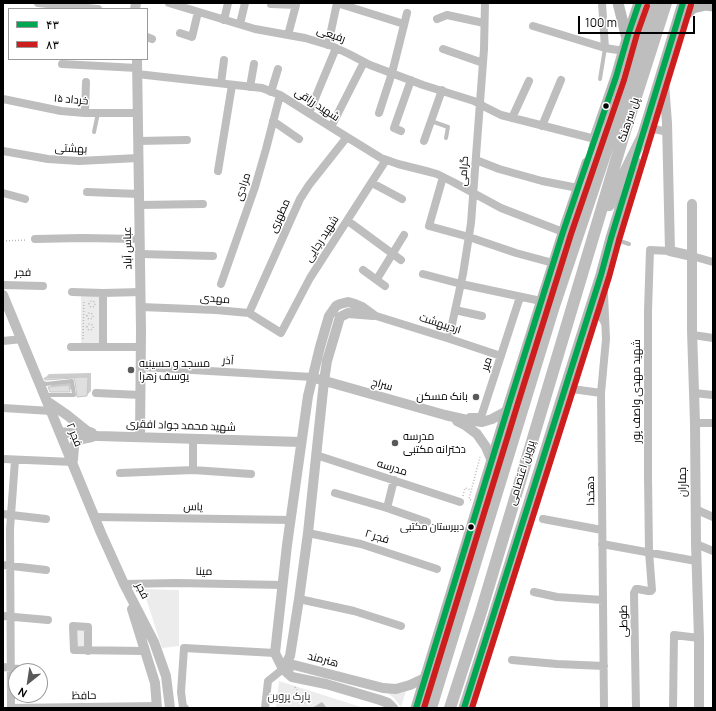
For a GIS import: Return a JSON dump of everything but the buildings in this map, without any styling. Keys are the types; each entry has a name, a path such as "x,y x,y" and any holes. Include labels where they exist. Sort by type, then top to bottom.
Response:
{"main road":[{"path":"618,3 628,36"},
{"path":"416,708 553,263 640,3"},
{"name":"پل سرهنگ","path":"593,237 618,132 656,3"},
{"name":"پل سرهنگ","path":"618,132 666,3"},
{"path":"464,708 601,275 683,3"},
{"path":"628,36 644,6 653,4 668,7 673,13 675,24 672,42"},
{"path":"672,42 682,18 693,8 712,4"},
{"name":"پروین اعتصامی","path":"431,708 554,306 570,258 618,132"},
{"path":"593,237 644,132"},
{"path":"570,258 597,133"},
{"name":"پروین اعتصامی","path":"450,708 481,612 593,237"}],"street":[{"path":"38,3 88,8"},
{"name":"رفیعی","path":"169,3 255,29 305,38 328,45 392,73 474,101 501,115 542,126 597,133"},
{"path":"224,20 228,3"},
{"path":"240,24 245,3"},
{"path":"328,45 337,3 404,24"},
{"name":"گرامی","path":"449,338 471,223 483,63 485,3"},
{"path":"602,3 605,48"},
{"path":"271,4 296,5 288,35"},
{"path":"180,33 192,37 198,12"},
{"path":"379,113 392,73 407,13"},
{"path":"437,19 447,15 484,23"},
{"path":"533,26 605,48 624,51"},
{"path":"309,113 336,48"},
{"path":"444,49 483,63"},
{"path":"221,83 224,60"},
{"path":"331,127 364,62"},
{"name":"شهید رزاقی","path":"62,64 137,67 232,85 262,88 280,94 381,158 443,177 501,208 563,232"},
{"path":"250,87 254,64"},
{"name":"عباس آباد","path":"137,67 142,348 140,437"},
{"path":"271,92 278,69"},
{"path":"663,71 668,132 670,251 713,262"},
{"path":"401,131 394,128 411,80"},
{"path":"542,126 561,80"},
{"path":"512,118 529,81"},
{"path":"85,113 86,82"},
{"path":"218,171 232,85"},
{"path":"424,141 442,90"},
{"name":"مرادی","path":"221,284 255,187 280,94"},
{"name":"۱۵ خرداد","path":"3,99 61,111 85,113 138,113"},
{"path":"273,121 299,139"},
{"path":"644,132 668,132"},
{"name":"مطهری","path":"249,313 300,199 309,185 347,137"},
{"path":"138,141 187,140"},
{"name":"بهشتی","path":"3,151 48,159 79,161 138,158"},
{"name":"شهید رجایی","path":"281,333 310,278 386,160"},
{"path":"476,160 506,171 542,181 578,188"},
{"path":"443,177 429,226 553,263"},
{"path":"372,183 402,199"},
{"path":"88,192 139,194"},
{"path":"3,193 25,199"},
{"path":"139,205 203,204"},
{"name":"جماران","path":"692,204 692,330 695,423 696,561 699,638 699,708"},
{"path":"348,221 401,260"},
{"path":"377,279 404,235"},
{"path":"35,239 139,239"},
{"name":"شهید مهدی واصف پور","path":"649,552 648,311 650,250 670,251"},
{"path":"140,254 213,256"},
{"path":"363,270 385,286"},
{"path":"423,274 460,284 541,301"},
{"name":"دهخدا","path":"601,275 606,327 601,393 604,708"},
{"name":"فجر","path":"3,285 43,286"},
{"path":"72,292 141,292"},
{"path":"102,293 103,347"},
{"name":"فجر ۲","path":"3,295 124,584"},
{"name":"میر","path":"459,418 468,416 481,417 520,297"},
{"path":"283,669 276,653 290,520 312,377 330,316 336,306 348,302 362,307 373,315"},
{"name":"مهدی","path":"141,307 249,313 281,333"},
{"path":"455,310 482,316"},
{"path":"589,312 600,316 606,327"},
{"path":"265,708 268,681 283,669 290,656 308,532 327,361 340,318 348,313 373,315"},
{"name":"اردیبهشت","path":"373,315 449,338 501,356"},
{"path":"693,335 713,338"},
{"path":"3,340 22,339"},
{"path":"71,347 142,348"},
{"name":"آذر","path":"141,366 312,377"},
{"name":"سراج","path":"312,377 459,418 482,422 492,419 507,411"},
{"path":"565,388 601,393"},
{"path":"96,393 141,395"},
{"path":"694,393 713,395"},
{"path":"3,408 48,403 67,415 87,431 98,436"},
{"name":"سراج","path":"445,415 465,425 477,434 486,446 492,461"},
{"path":"695,423 713,423"},
{"name":"شهید محمد جواد افقری","path":"60,432 98,436 301,442"},
{"path":"3,459 72,462 76,442 82,439 98,436"},
{"path":"193,439 193,470"},
{"name":"مدرسه","path":"316,456 465,500"},
{"name":"حافظ","path":"16,460 7,514 10,529 7,565 7,668 11,708 157,707"},
{"path":"120,473 193,470 251,474"},
{"path":"387,508 394,480"},
{"path":"336,493 427,522"},
{"path":"695,509 713,516"},
{"path":"7,514 46,519"},
{"name":"یاس","path":"95,517 290,520"},
{"path":"543,520 602,530"},
{"name":"فجر ۲","path":"308,532 361,544 437,569"},
{"path":"602,544 696,561"},
{"path":"696,544 713,550"},
{"name":"طوطی","path":"636,708 634,593 636,589 648,592 652,590 649,552"},
{"path":"7,565 46,570"},
{"name":"فجر","path":"124,584 155,683 157,707"},
{"name":"فجر","path":"124,584 154,642 166,676 170,708"},
{"name":"مینا","path":"124,584 283,584"},
{"path":"534,592 556,597 603,600"},
{"path":"299,599 354,611 401,626"},
{"path":"7,616 48,620"},
{"path":"673,708 674,635 699,638"},
{"path":"185,708 181,692 184,648 276,653"},
{"path":"88,651 144,651"},
{"path":"512,660 604,666"},
{"name":"هنرمند","path":"393,708 388,703 380,700 326,684 292,677 283,669 294,665 383,688 396,689 410,685 425,678"},
{"path":"380,700 383,688"}],"lane":[{"path":"600,79 605,48"},
{"path":"94,132 98,113"},
{"path":"431,121 448,127 446,138"},
{"path":"611,238 628,244"},
{"path":"40,382 46,384 72,381 74,395 48,403"}],"path":[{"path":"3,241 35,239"},
{"path":"83,347 84,292"},
{"path":"84,304 89,305"},
{"path":"84,319 88,314 91,313 93,316 87,328"},
{"path":"87,317 91,319"},
{"path":"84,329 87,328 90,330 93,328 93,325 90,324"},
{"path":"465,500 471,490 484,443"},
{"path":"465,500 465,488 471,490"}],"green space":[{"path":"81,295 100,296 99,343 81,343"},
{"path":"143,589 179,590 179,646 162,648"},
{"path":"75,629 85,630 87,649 76,648"},
{"name":"پارک پروین","path":"279,681 364,708 276,708"},
{"path":"406,691 401,707 393,697 387,693 401,693"}],"transit line":[{"name":"۴۳","path":"416,708 563,232 616,77 639,3"},
{"name":"۴۳","path":"464,708 601,275 683,3"},
{"name":"۸۳","path":"472,708 609,277 691,5"},
{"name":"۸۳","path":"424,708 571,234 624,80 637,34 647,6"}],"place":[{"name":"مسجد و حسینیه یوسف زهرا","path":"131,370"},
{"name":"بانک مسکن","path":"476,397"},
{"name":"مدرسه دخترانه مکتبی","path":"395,443"},
{"name":"دبیرستان مکتبی","path":"471,527"}]}
